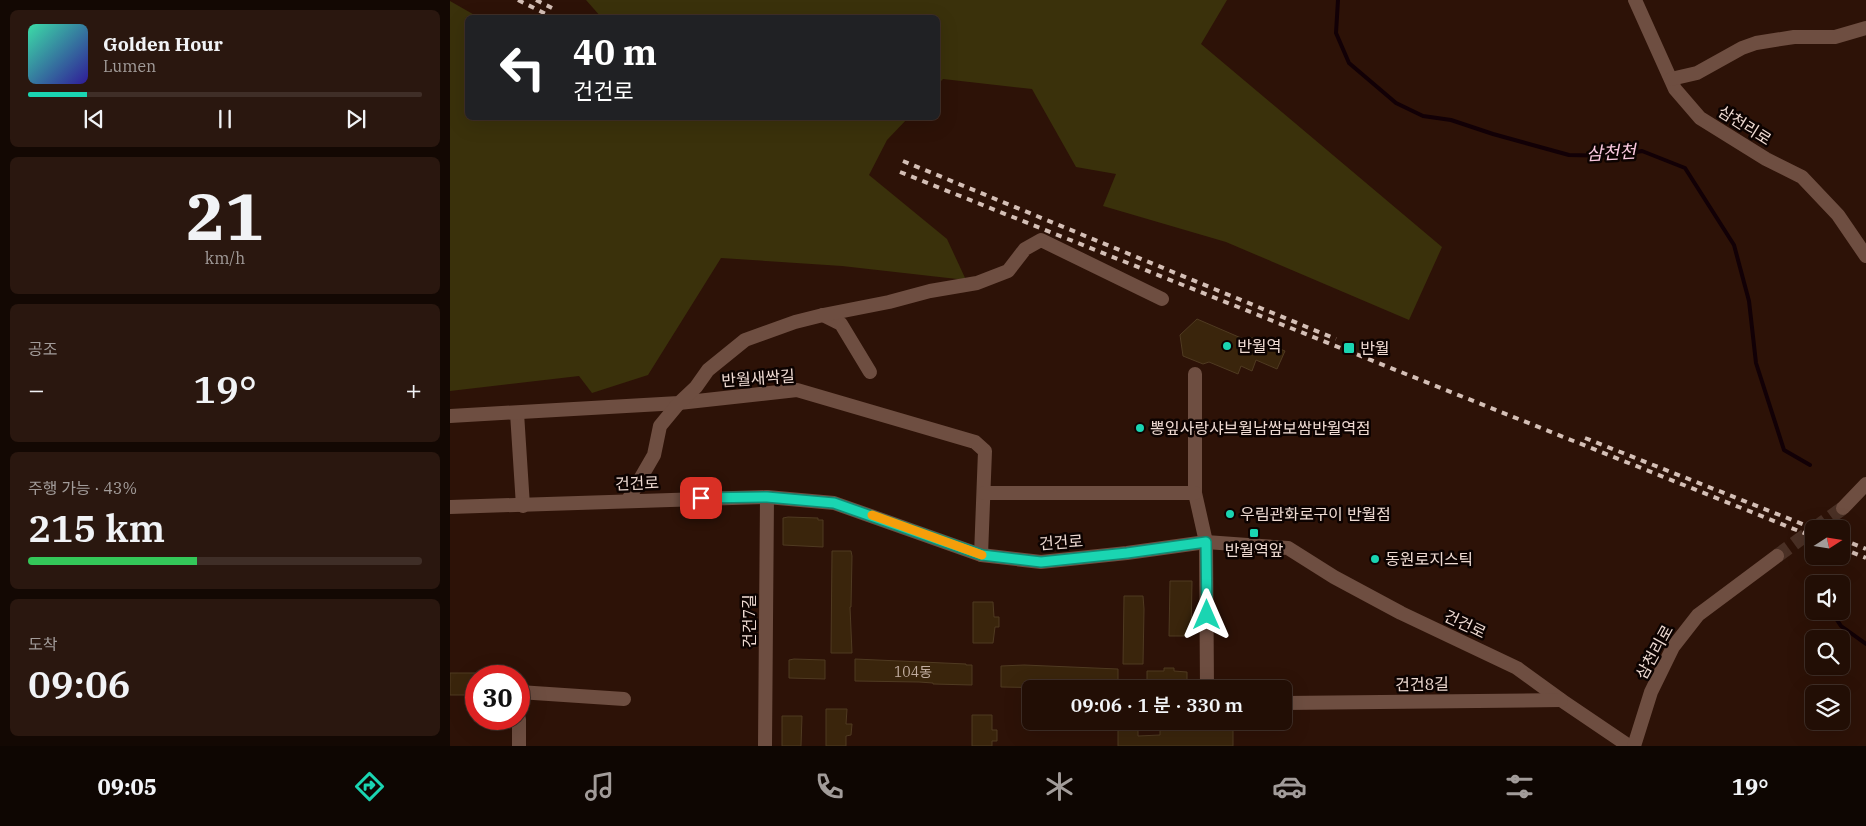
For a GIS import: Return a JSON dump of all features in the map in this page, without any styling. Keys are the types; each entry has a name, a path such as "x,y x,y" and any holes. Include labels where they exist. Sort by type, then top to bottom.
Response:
{"street":[{"name":"삼천리로","path":"1635,0 1675,89 1700,118 1766,159 1802,177 1838,214 1866,256"},
{"path":"1671,79 1697,73 1742,48 1756,43 1794,37 1835,37 1866,28"},
{"path":"628,500 654,454 660,426 679,403 696,387 708,370 745,340 795,322 823,315 889,302 930,291 977,283 1008,271 1025,249 1041,240 1162,298"},
{"path":"823,315 841,324 870,372"},
{"path":"1195,374 1196,493 1206,542 1207,680"},
{"name":"반월새싹길","path":"450,416 679,403 797,390 975,442 985,451 982,555"},
{"path":"517,413 523,506"},
{"path":"1843,508 1866,484"},
{"path":"984,493 1196,493"},
{"name":"건건로","path":"450,507 767,497 834,503 982,555 1041,562 1206,542 1288,548 1334,577 1400,613 1517,668 1629,746"},
{"name":"건건7길","path":"765,746 767,497"},
{"name":"삼천리로","path":"1634,746 1651,692 1678,640 1698,615 1777,556"},
{"path":"530,693 624,699"},
{"name":"건건8길","path":"1292,703 1561,700"},
{"path":"519,730 519,746"}],"shaded area":[{"path":"586,0 1227,0 1201,44 1442,247 1409,320 1226,242 1103,206 1116,174 1076,167 1032,89 943,79 940,82 940,15 599,15"},
{"path":"450,1 474,15 465,15 465,120 906,120 887,140 869,175 947,239 966,280 842,266 721,258 648,375 592,393 579,376 450,391"}],"building":[{"name":"반월역","path":"1197,319 1248,341 1250,337 1285,351 1277,369 1256,360 1252,371 1241,366 1238,374 1209,362 1203,364 1183,356 1180,335"},
{"path":"783,518 818,518 818,520 823,520 823,547 783,545"},
{"path":"832,551 851,551 852,556 850,607 852,653 831,653"},
{"path":"1170,581 1192,581 1191,636 1169,636"},
{"path":"1124,596 1143,596 1143,664 1123,664"},
{"path":"973,602 993,602 994,617 999,617 999,627 995,627 993,643 973,643"},
{"path":"855,659 972,665 972,685 855,681"},
{"path":"789,660 825,660 825,679 789,678"},
{"path":"1024,665 1118,669 1118,680 1022,680 1022,687 1001,687 1001,666"},
{"path":"1164,668 1174,668 1174,671 1187,672 1187,680 1147,680 1147,671 1164,671"},
{"path":"450,673 465,673 465,695 450,695"},
{"path":"826,709 847,709 846,724 852,724 851,735 846,736 846,746 826,746"},
{"path":"972,715 992,715 992,730 997,730 997,741 992,741 992,746 972,746"},
{"path":"782,716 802,716 801,746 782,746"},
{"path":"1118,730 1138,730 1138,736 1160,735 1160,730 1233,730 1233,746 1118,746"}],"waterway":[{"name":"삼천천","path":"1338,0 1336,33 1349,63 1396,103 1423,116 1451,120 1569,155 1614,156 1642,151 1685,168 1734,245 1749,301 1756,363 1784,450 1810,465"},
{"name":"삼천천","path":"1837,620 1841,626 1866,644"}],"tunnel":[{"path":"1826,520 1843,508"},
{"path":"1777,556 1805,536"}],"railway":[{"path":"518,0 548,15"},
{"path":"536,0 552,8"},
{"path":"903,161 1336,339"},
{"path":"900,172 1805,533"},
{"path":"1585,438 1805,525"},
{"path":"1850,543 1866,549"},
{"path":"1850,552 1866,558"}],"slow traffic":[{"path":"872,515 982,555"}],"place":[{"name":"반월역","path":"1227,346"},
{"name":"반월","path":"1349,348"},
{"name":"뽕잎사랑샤브월남쌈보쌈반월역점","path":"1140,428"},
{"name":"우림관화로구이 반월점","path":"1230,514"},
{"name":"반월역앞","path":"1254,533"},
{"name":"동원로지스틱","path":"1375,559"}],"route":[{"path":"701,498 767,497 834,503 982,555 1041,562 1206,542 1207,615"}]}
